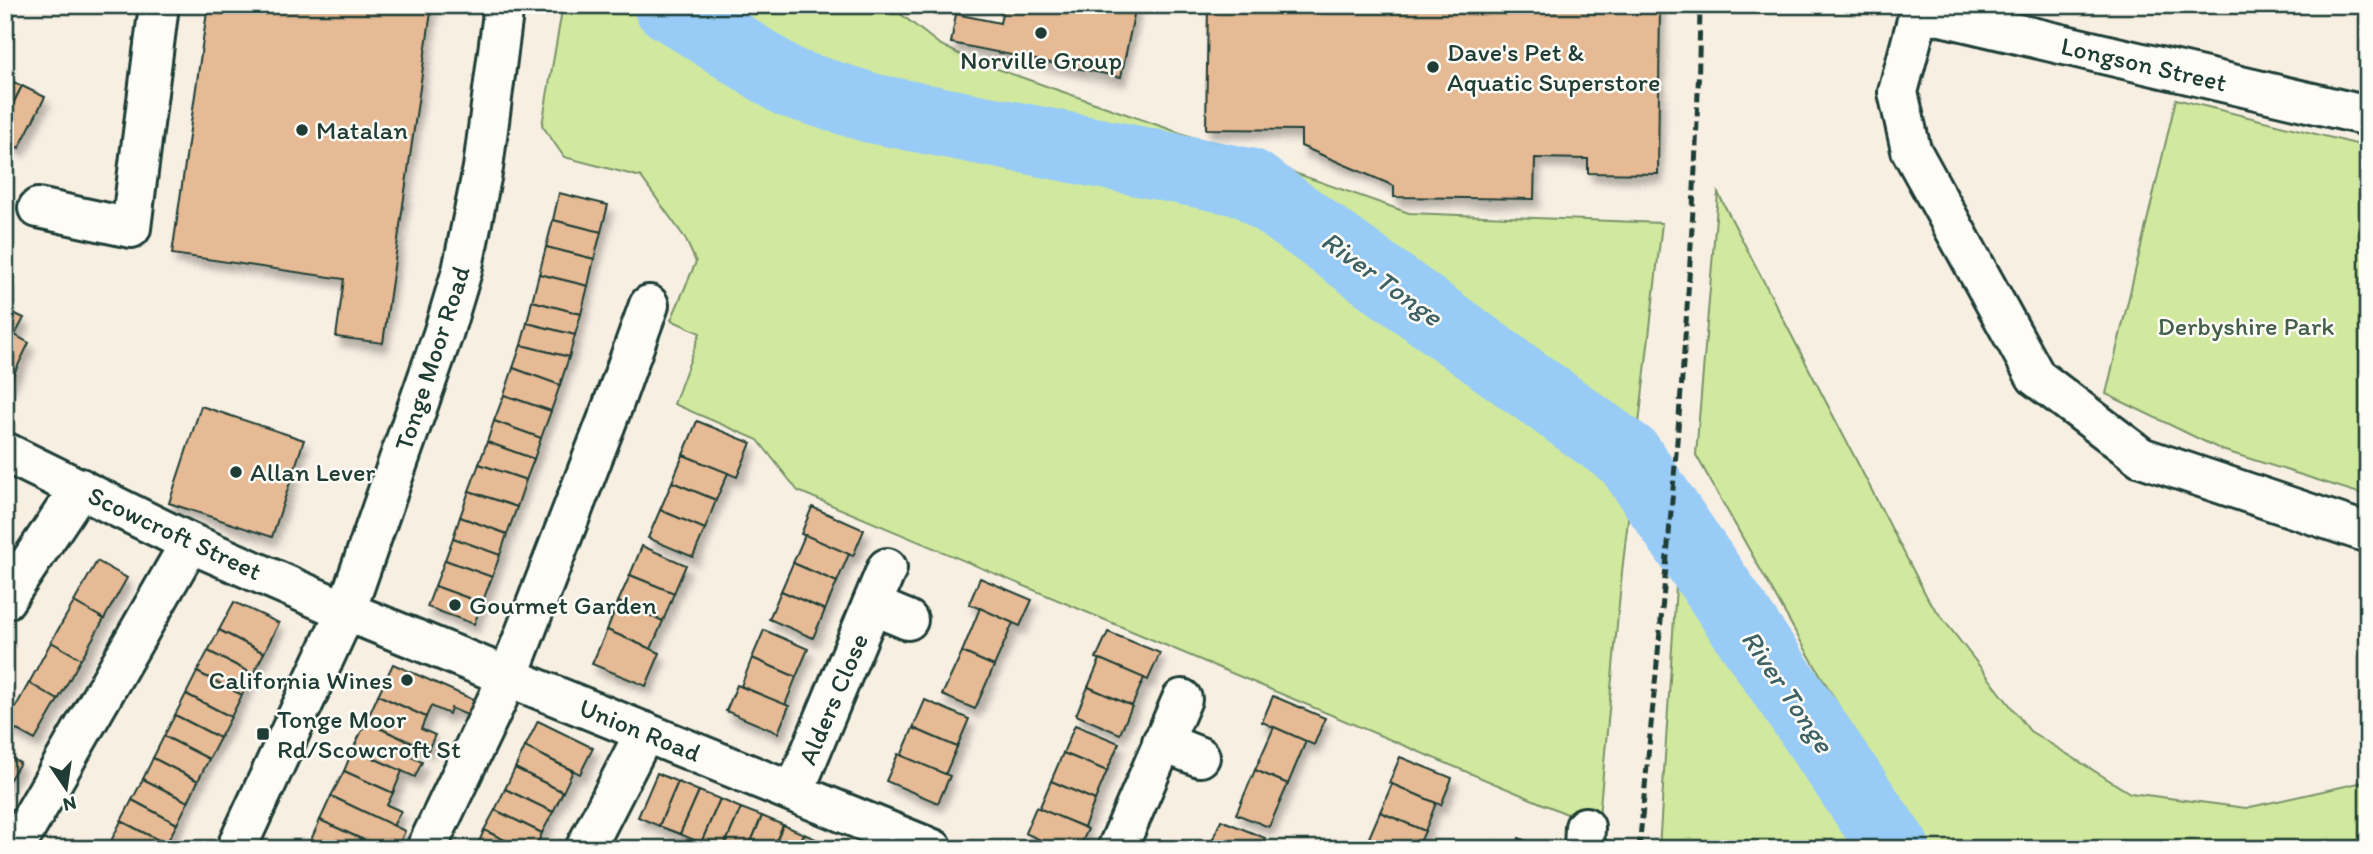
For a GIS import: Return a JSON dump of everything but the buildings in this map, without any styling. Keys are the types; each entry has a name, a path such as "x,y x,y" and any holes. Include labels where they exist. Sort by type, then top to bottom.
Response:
{"street":[{"path":"38,208 131,228 159,5"},
{"name":"Tonge Moor Road","path":"236,849 346,611 443,334 462,271 483,167 504,5"},
{"path":"1920,8 1898,92 1911,150 2036,377 2141,457 2368,533"},
{"name":"Longson Street","path":"1920,8 2368,116"},
{"path":"426,849 508,677 613,405 650,331"},
{"name":"Scowcroft Street","path":"5,452 190,543 346,611"},
{"path":"5,600 80,488"},
{"path":"14,849 190,543"},
{"name":"Alders Close","path":"794,792 887,568"},
{"name":"Alders Close","path":"872,605 908,620"},
{"name":"Union Road","path":"346,611 794,792 893,841 933,849"},
{"path":"1117,849 1182,699"},
{"path":"586,849 645,732"},
{"path":"1162,742 1200,757"}],"green space":[{"path":"563,5 889,5 939,44 969,59 1409,213 1662,223 1622,572 1598,827 798,491 758,440 674,404 700,333 671,320 696,262 685,238 641,177 564,157 542,125"},
{"name":"Derbyshire Park","path":"2176,99 2368,147 2368,496 2222,450 2106,394"},
{"path":"1718,193 1929,601 2030,731 2130,793 2246,808 2368,781 2368,849 1929,849 1919,843 1696,455"},
{"path":"1677,571 1781,726 1863,834 1880,849 1659,849"}],"waterway":[{"name":"River Tonge","path":"668,5 790,83 871,108 1249,183 1629,457 1895,849"}],"railway":[{"path":"1639,849 1686,322 1693,216 1700,5"}],"place":[{"name":"Norville Group","path":"1041,33"},
{"name":"Dave's Pet & Aquatic Superstore","path":"1433,67"},
{"name":"Matalan","path":"302,130"},
{"name":"Allan Lever","path":"236,472"},
{"name":"Gourmet Garden","path":"455,605"},
{"name":"California Wines","path":"407,680"},
{"name":"Tonge Moor Rd/Scowcroft St","path":"263,734"}]}
